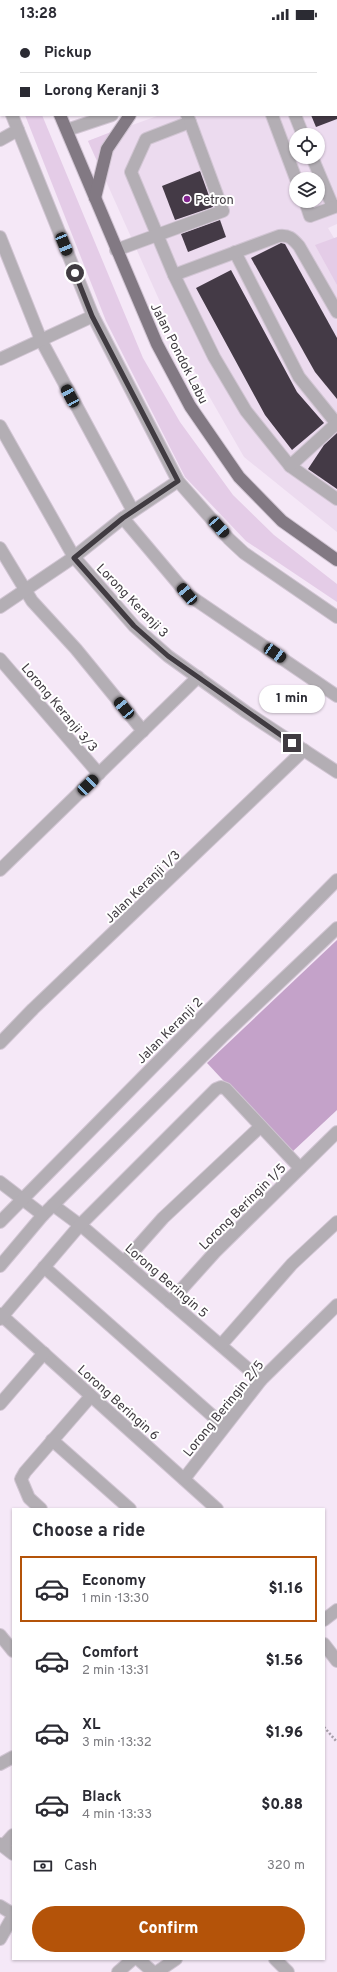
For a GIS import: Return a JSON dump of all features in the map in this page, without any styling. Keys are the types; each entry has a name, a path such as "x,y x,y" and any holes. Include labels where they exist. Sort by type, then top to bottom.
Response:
{"main road":[{"name":"Jalan Pondok Labu","path":"60,116 157,344 190,406 239,477 282,521 337,560"},
{"path":"95,198 108,149 129,116"}],"street":[{"path":"12,116 92,316 178,481 244,553 337,617"},
{"path":"67,130 109,116"},
{"path":"272,116 293,172"},
{"path":"295,116 300,128"},
{"path":"116,250 158,236 223,211 189,119 146,139 131,172 158,236 174,275 214,357 246,411 290,466 337,498"},
{"path":"0,140 18,130"},
{"path":"307,208 310,216 335,206 315,164"},
{"path":"174,275 279,236 286,235 292,238 299,246 337,312"},
{"path":"0,237 41,340 128,514 187,594 337,696"},
{"path":"235,252 299,377 337,423 290,466"},
{"path":"0,359 92,316"},
{"name":"Lorong Keranji 3","path":"1,429 74,558 134,626 168,656 198,678 337,772"},
{"path":"0,607 74,558 128,514 178,481"},
{"path":"0,548 32,601 76,649 143,731"},
{"name":"Lorong Keranji 3/3","path":"0,659 98,774"},
{"path":"0,870 198,678"},
{"name":"Jalan Keranji 1/3","path":"0,1044 33,1009 304,750"},
{"name":"Jalan Keranji 2","path":"0,1222 337,880"},
{"path":"0,1266 42,1215 222,1037 337,928"},
{"path":"1,1316 80,1225 216,1089 221,1087 226,1089 300,1168"},
{"path":"124,1262 163,1218 260,1127"},
{"name":"Lorong Beringin 1/5","path":"170,1302 215,1252 337,1132"},
{"path":"0,1182 42,1215"},
{"name":"Lorong Beringin 5","path":"53,1205 80,1225 124,1262 260,1380"},
{"path":"221,1345 292,1264 337,1222"},
{"path":"44,1267 224,1426"},
{"name":"Lorong Beringin 2/5","path":"184,1479 260,1380 337,1305"},
{"name":"Lorong Beringin 6","path":"1,1316 216,1508"},
{"path":"0,1404 44,1353"},
{"path":"40,1508 29,1498 21,1478 91,1396"},
{"path":"52,1440 129,1508"},
{"path":"325,1619 337,1610"},
{"path":"0,1635 12,1650"},
{"path":"325,1645 337,1661"},
{"path":"0,1764 12,1758"},
{"path":"12,1836 2,1845 12,1853"},
{"path":"0,1906 12,1914"},
{"path":"0,1939 12,1917"},
{"path":"118,1972 132,1960"},
{"path":"139,1960 153,1972"},
{"path":"157,1972 175,1960"},
{"path":"276,1960 288,1972"}],"path":[{"path":"325,1728 337,1742"}],"shaded area":[{"path":"25,116 42,116 143,358 180,422 233,495 274,535 337,584 337,602 246,541 185,477 106,321"},
{"path":"157,116 337,116 337,224 328,228 337,243 337,532 244,457 178,342 88,141"},
{"path":"111,132 98,163 88,141"},
{"path":"337,237 337,285 315,245"},
{"path":"337,940 337,1110 291,1153 207,1063"}],"building":[{"path":"311,116 337,116 337,119 316,127"},
{"path":"200,171 213,207 175,220 162,186"},
{"path":"220,220 226,237 188,252 181,234"},
{"path":"281,243 285,244 337,338 337,399 315,372 251,258"},
{"path":"231,270 297,392 324,423 292,450 265,415 196,288"},
{"path":"337,433 337,489 308,469 324,445"}],"place":[{"name":"Petron","path":"187,199"}],"route":[{"path":"75,273 92,316 178,481 123,518 74,558 134,626 168,656 292,743"}]}
